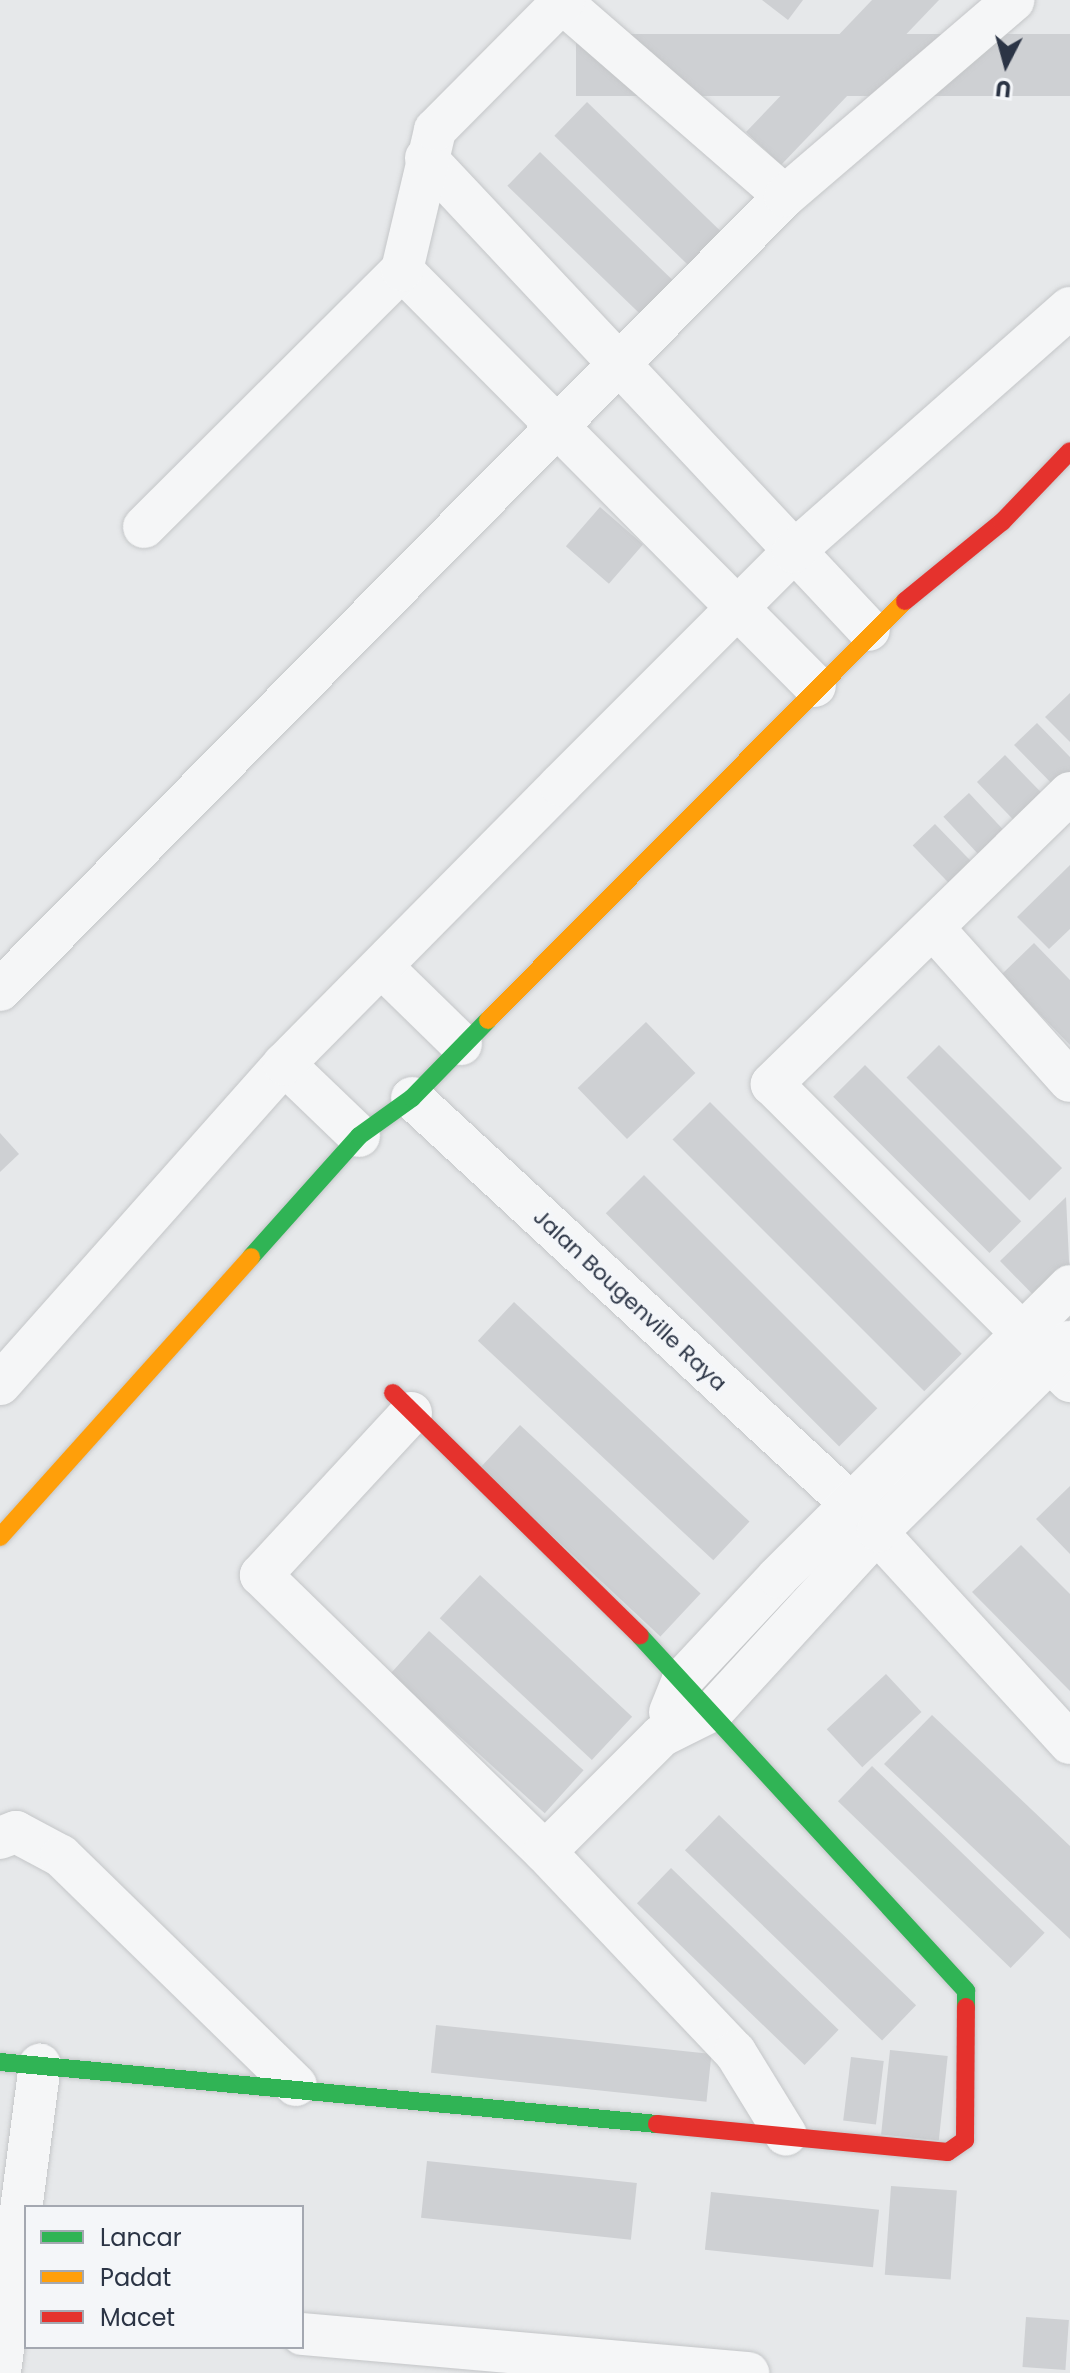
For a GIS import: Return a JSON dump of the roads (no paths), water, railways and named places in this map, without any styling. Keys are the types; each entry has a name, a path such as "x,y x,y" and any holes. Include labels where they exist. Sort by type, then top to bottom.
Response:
{"street":[{"path":"0,990 559,425 615,363 785,196 1014,0"},
{"path":"144,527 402,270 435,130 564,3 785,196"},
{"path":"426,158 615,363 869,630"},
{"path":"402,270 559,425 736,612 815,686"},
{"path":"0,1384 284,1064 383,968 793,552 1070,308"},
{"path":"0,1537 359,1136 412,1098 461,1044 869,630 1002,522 1070,451"},
{"path":"1053,1354 761,1073 933,928 1070,793"},
{"path":"933,928 1070,1081"},
{"path":"383,968 461,1044"},
{"path":"284,1064 359,1136"},
{"name":"Jalan Bougenville Raya","path":"412,1098 849,1502 1070,1743"},
{"path":"545,1852 661,1736 715,1709 878,1531 1053,1354 1070,1286"},
{"path":"661,1736 683,1679 849,1502 1053,1354"},
{"path":"0,2372 12,2308 20,2064 296,2085 786,2135 957,2149 967,2129 970,2011 966,1991 715,1709 402,1403 260,1572 545,1852 735,2052 786,2135"},
{"path":"0,1838 16,1832 61,1856 296,2085"},
{"path":"304,2334 748,2373"}]}
